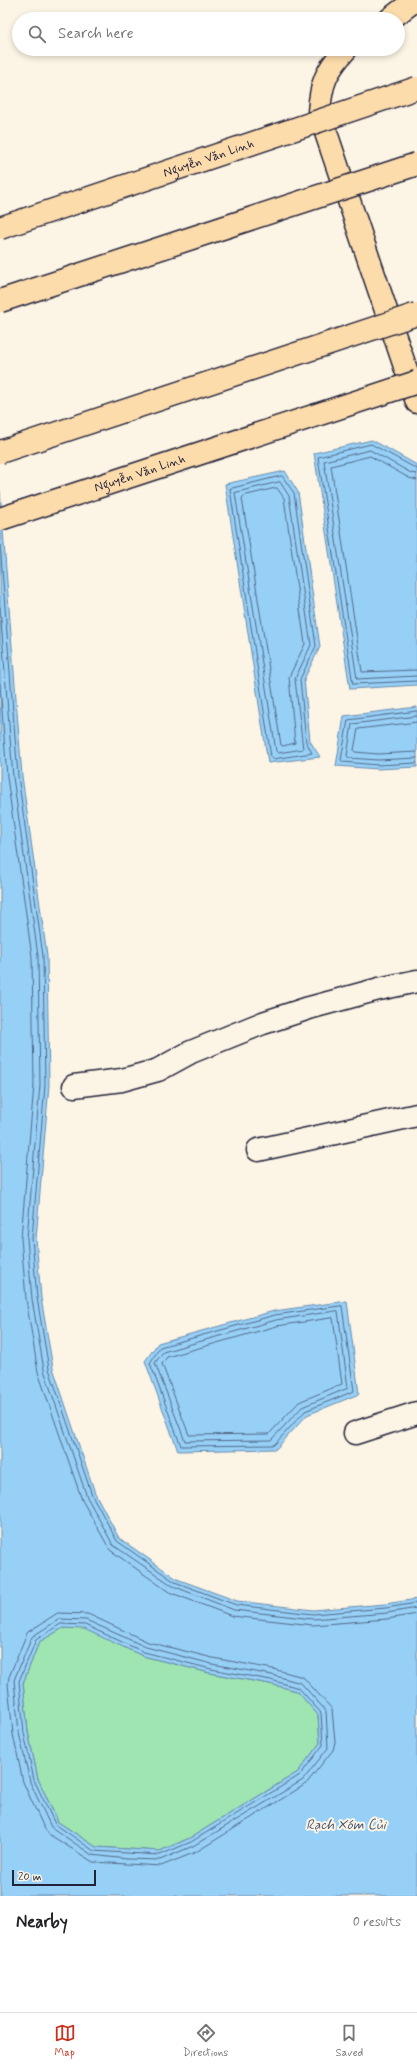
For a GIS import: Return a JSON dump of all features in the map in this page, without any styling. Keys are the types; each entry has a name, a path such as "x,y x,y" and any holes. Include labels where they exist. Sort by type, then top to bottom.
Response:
{"main road":[{"path":"399,12 415,0"},
{"path":"339,56 332,64 321,88 319,112 417,402"},
{"name":"Nguyễn Văn Linh","path":"0,228 417,88"},
{"path":"0,301 417,164"},
{"path":"0,452 417,314"},
{"name":"Nguyễn Văn Linh","path":"0,519 417,382"}],"lane":[{"path":"74,1086 122,1080 158,1070 192,1052 262,1023 309,1008 379,989 417,981"},
{"path":"258,1150 417,1116"},
{"path":"355,1433 417,1413"}],"green space":[{"path":"63,1628 84,1628 143,1656 210,1673 270,1684 297,1691 318,1715 320,1743 298,1772 190,1838 160,1851 96,1847 58,1822 38,1779 28,1732 23,1683 39,1642"}],"water":[{"path":"372,440 417,465 417,685 350,689 314,453"},
{"path":"285,471 298,492 320,647 304,679 310,741 320,757 268,763 225,484"},
{"name":"Rạch Xóm Củi","path":"0,491 22,776 47,956 49,1085 36,1239 41,1298 53,1368 95,1493 119,1538 177,1579 237,1601 313,1610 385,1604 417,1599 417,1896 0,1896","holes":["63,1628 84,1629 143,1656 210,1673 270,1684 297,1691 318,1715 320,1743 298,1772 190,1838 160,1851 96,1847 58,1822 38,1779 28,1732 23,1683 39,1642"]},
{"path":"417,707 417,767 378,769 336,766 344,716"},
{"path":"347,1301 359,1394 307,1415 276,1449 178,1451 145,1361 158,1343 274,1311"}]}
